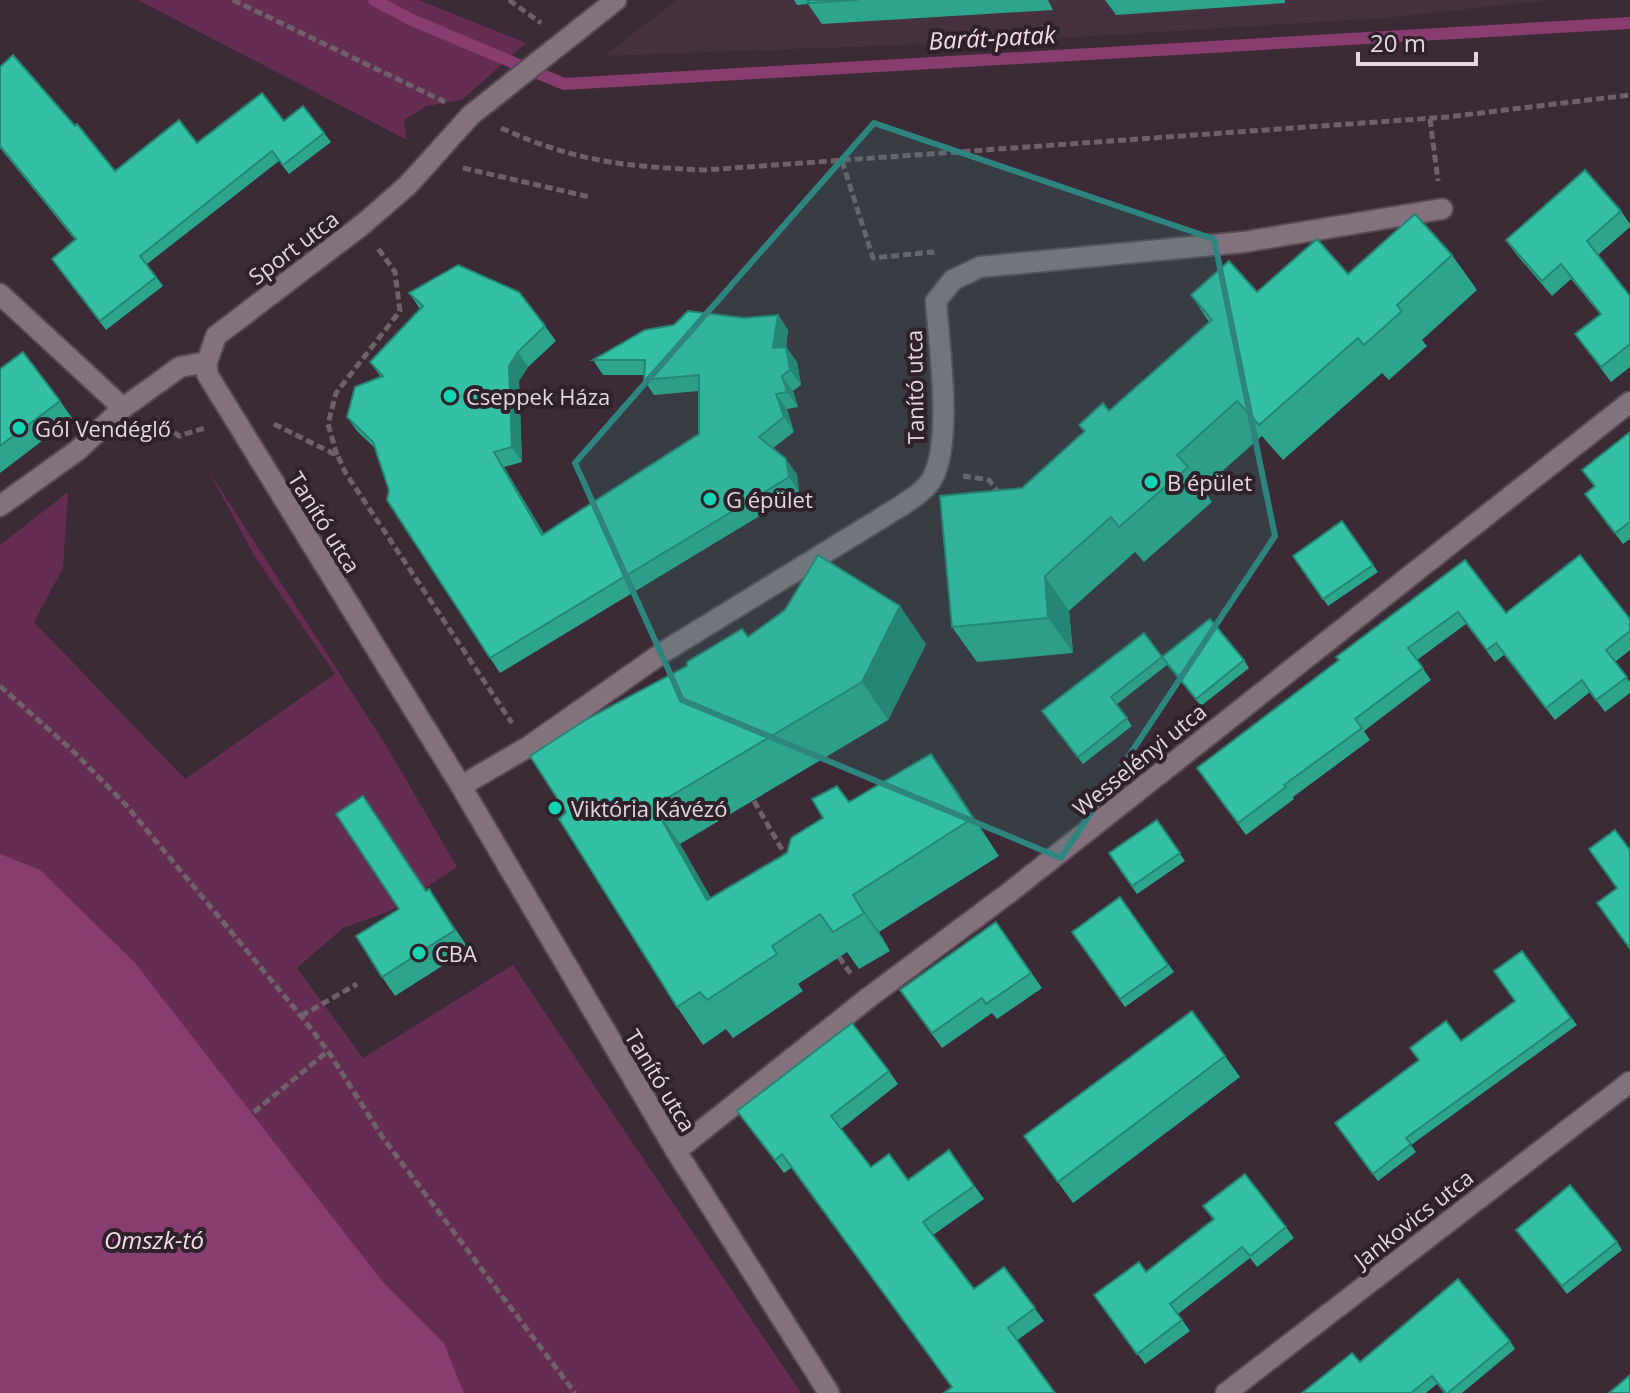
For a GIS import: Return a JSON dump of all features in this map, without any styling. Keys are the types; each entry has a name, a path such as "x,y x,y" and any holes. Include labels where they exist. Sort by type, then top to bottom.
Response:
{"street":[{"name":"Sport utca","path":"207,362 216,336 362,225 408,185 487,100 616,0"},
{"name":"Tanító utca","path":"461,786 528,747 665,651 915,496 932,481 939,460 943,427 936,301 953,280 980,267 1244,242 1442,209"},
{"path":"0,294 123,408"},
{"name":"Tanító utca","path":"207,362 207,374 227,410 461,786 676,1151 829,1393"},
{"path":"0,506 78,450 123,408 180,367 207,362"},
{"name":"Wesselényi utca","path":"676,1151 868,998 1010,892 1630,402"},
{"name":"Jankovics utca","path":"1226,1393 1630,1082"}],"path":[{"path":"233,0 541,147 625,165 705,170 842,161 1430,119 1630,95"},
{"path":"1430,119 1442,209"},
{"path":"439,153 466,170 590,197"},
{"path":"842,161 873,258 932,252 936,301"},
{"path":"362,225 395,272 400,311 336,393 328,424 338,456 345,472 528,747"},
{"path":"123,408 148,414 179,436 202,431 227,410"},
{"path":"270,422 338,456"},
{"path":"935,471 989,480 1007,505"},
{"path":"0,686 74,752 126,805 301,1016 328,1051 383,1138 575,1393"},
{"path":"754,801 792,867"},
{"path":"301,1016 357,984"},
{"path":"254,1112 328,1051"}],"highlighted area":[{"path":"874,123 1214,239 1275,536 1061,858 682,700 575,463"}],"shaded area":[{"path":"138,0 419,0 526,43 462,100 427,106 404,120 407,140"},
{"path":"677,0 1552,0 1385,18 1010,41 604,56"},
{"path":"208,470 384,742 457,867 390,911 343,928 297,968 363,1058 513,965 801,1393 464,1393 444,1343 383,1282 136,964 0,988 0,545 68,492 63,568 34,622 185,779 335,674 255,557"}],"water":[{"name":"Omszk-tó","path":"0,854 40,870 136,964 383,1282 444,1343 464,1393 0,1393"}],"building":[{"path":"808,0 858,0 808,3"},
{"path":"13,55 75,126 77,124 115,171 179,120 197,143 262,93 284,121 303,106 324,133 283,165 272,151 140,256 156,277 100,321 52,259 76,239 0,146 0,67"},
{"path":"1585,170 1621,211 1587,241 1630,296 1630,344 1601,367 1575,334 1601,314 1561,264 1542,281 1506,240"},
{"path":"1415,214 1452,255 1397,305 1402,311 1364,345 1358,338 1259,425 1237,401 1177,455 1188,467 1119,527 1111,517 1045,576 1048,618 952,627 940,496 1022,488 1085,431 1079,425 1103,403 1109,411 1212,320 1191,295 1229,261 1257,292 1317,239 1348,274"},
{"path":"458,265 519,292 545,326 518,352 509,366 512,447 494,452 542,535 699,434 699,375 644,380 645,360 593,360 645,330 674,325 688,311 744,318 778,315 773,348 786,347 790,370 782,376 787,392 776,394 784,417 759,437 786,459 789,477 490,658 387,500 389,490 373,442 347,417 355,387 383,376 370,362 423,306 409,293"},
{"path":"23,352 60,401 0,446 0,369"},
{"path":"1630,432 1630,522 1615,533 1585,494 1595,486 1582,470"},
{"path":"1342,521 1373,565 1323,599 1293,556"},
{"path":"818,555 900,606 862,682 654,806 707,900 787,853 791,838 823,818 812,799 837,786 849,802 931,754 973,818 853,895 864,913 833,932 820,914 772,946 777,954 707,1000 700,992 677,1007 559,819 566,812 530,756 587,719 687,666 687,662 742,629 748,637 785,610"},
{"path":"1580,555 1630,619 1630,631 1606,650 1627,677 1596,700 1582,680 1546,708 1496,643 1487,650 1458,612 1408,648 1423,668 1355,719 1362,728 1238,823 1197,768 1339,660 1336,657 1465,560 1506,613"},
{"path":"1210,619 1244,660 1196,699 1162,657"},
{"path":"1144,633 1162,657 1111,697 1127,718 1078,757 1042,711"},
{"path":"363,796 455,930 382,977 356,936 399,909 336,814"},
{"path":"1157,820 1180,853 1132,886 1109,853"},
{"path":"1615,830 1630,850 1630,949 1597,903 1617,888 1589,849"},
{"path":"1120,897 1168,965 1120,999 1072,932"},
{"path":"996,922 1031,973 986,1004 982,998 932,1033 900,990"},
{"path":"1522,951 1571,1018 1406,1138 1411,1144 1373,1174 1335,1123 1419,1060 1410,1048 1446,1021 1461,1041 1515,1001 1494,971"},
{"path":"1192,1011 1225,1056 1058,1182 1024,1136"},
{"path":"852,1023 889,1071 831,1116 871,1167 889,1154 908,1180 949,1150 974,1186 923,1222 974,1289 1004,1267 1035,1308 1008,1328 1055,1393 944,1393 952,1387 782,1154 775,1160 737,1111"},
{"path":"1245,1174 1286,1227 1250,1256 1242,1247 1170,1304 1182,1320 1137,1354 1094,1295 1139,1262 1146,1272 1214,1219 1203,1206"},
{"path":"1570,1185 1617,1242 1562,1286 1516,1230"},
{"path":"1458,1279 1510,1341 1448,1393 1432,1376 1411,1393 1302,1393 1352,1353 1360,1362"},
{"path":"1630,1375 1630,1393 1609,1393"}],"waterway":[{"name":"Barát-patak","path":"374,0 412,20 564,84 1630,23"}],"place":[{"name":"Cseppek Háza","path":"450,396"},
{"name":"Gól Vendéglő","path":"19,428"},
{"name":"B épület","path":"1151,482"},
{"name":"G épület","path":"710,499"},
{"name":"Viktória Kávézó","path":"555,808"},
{"name":"CBA","path":"419,953"}]}
